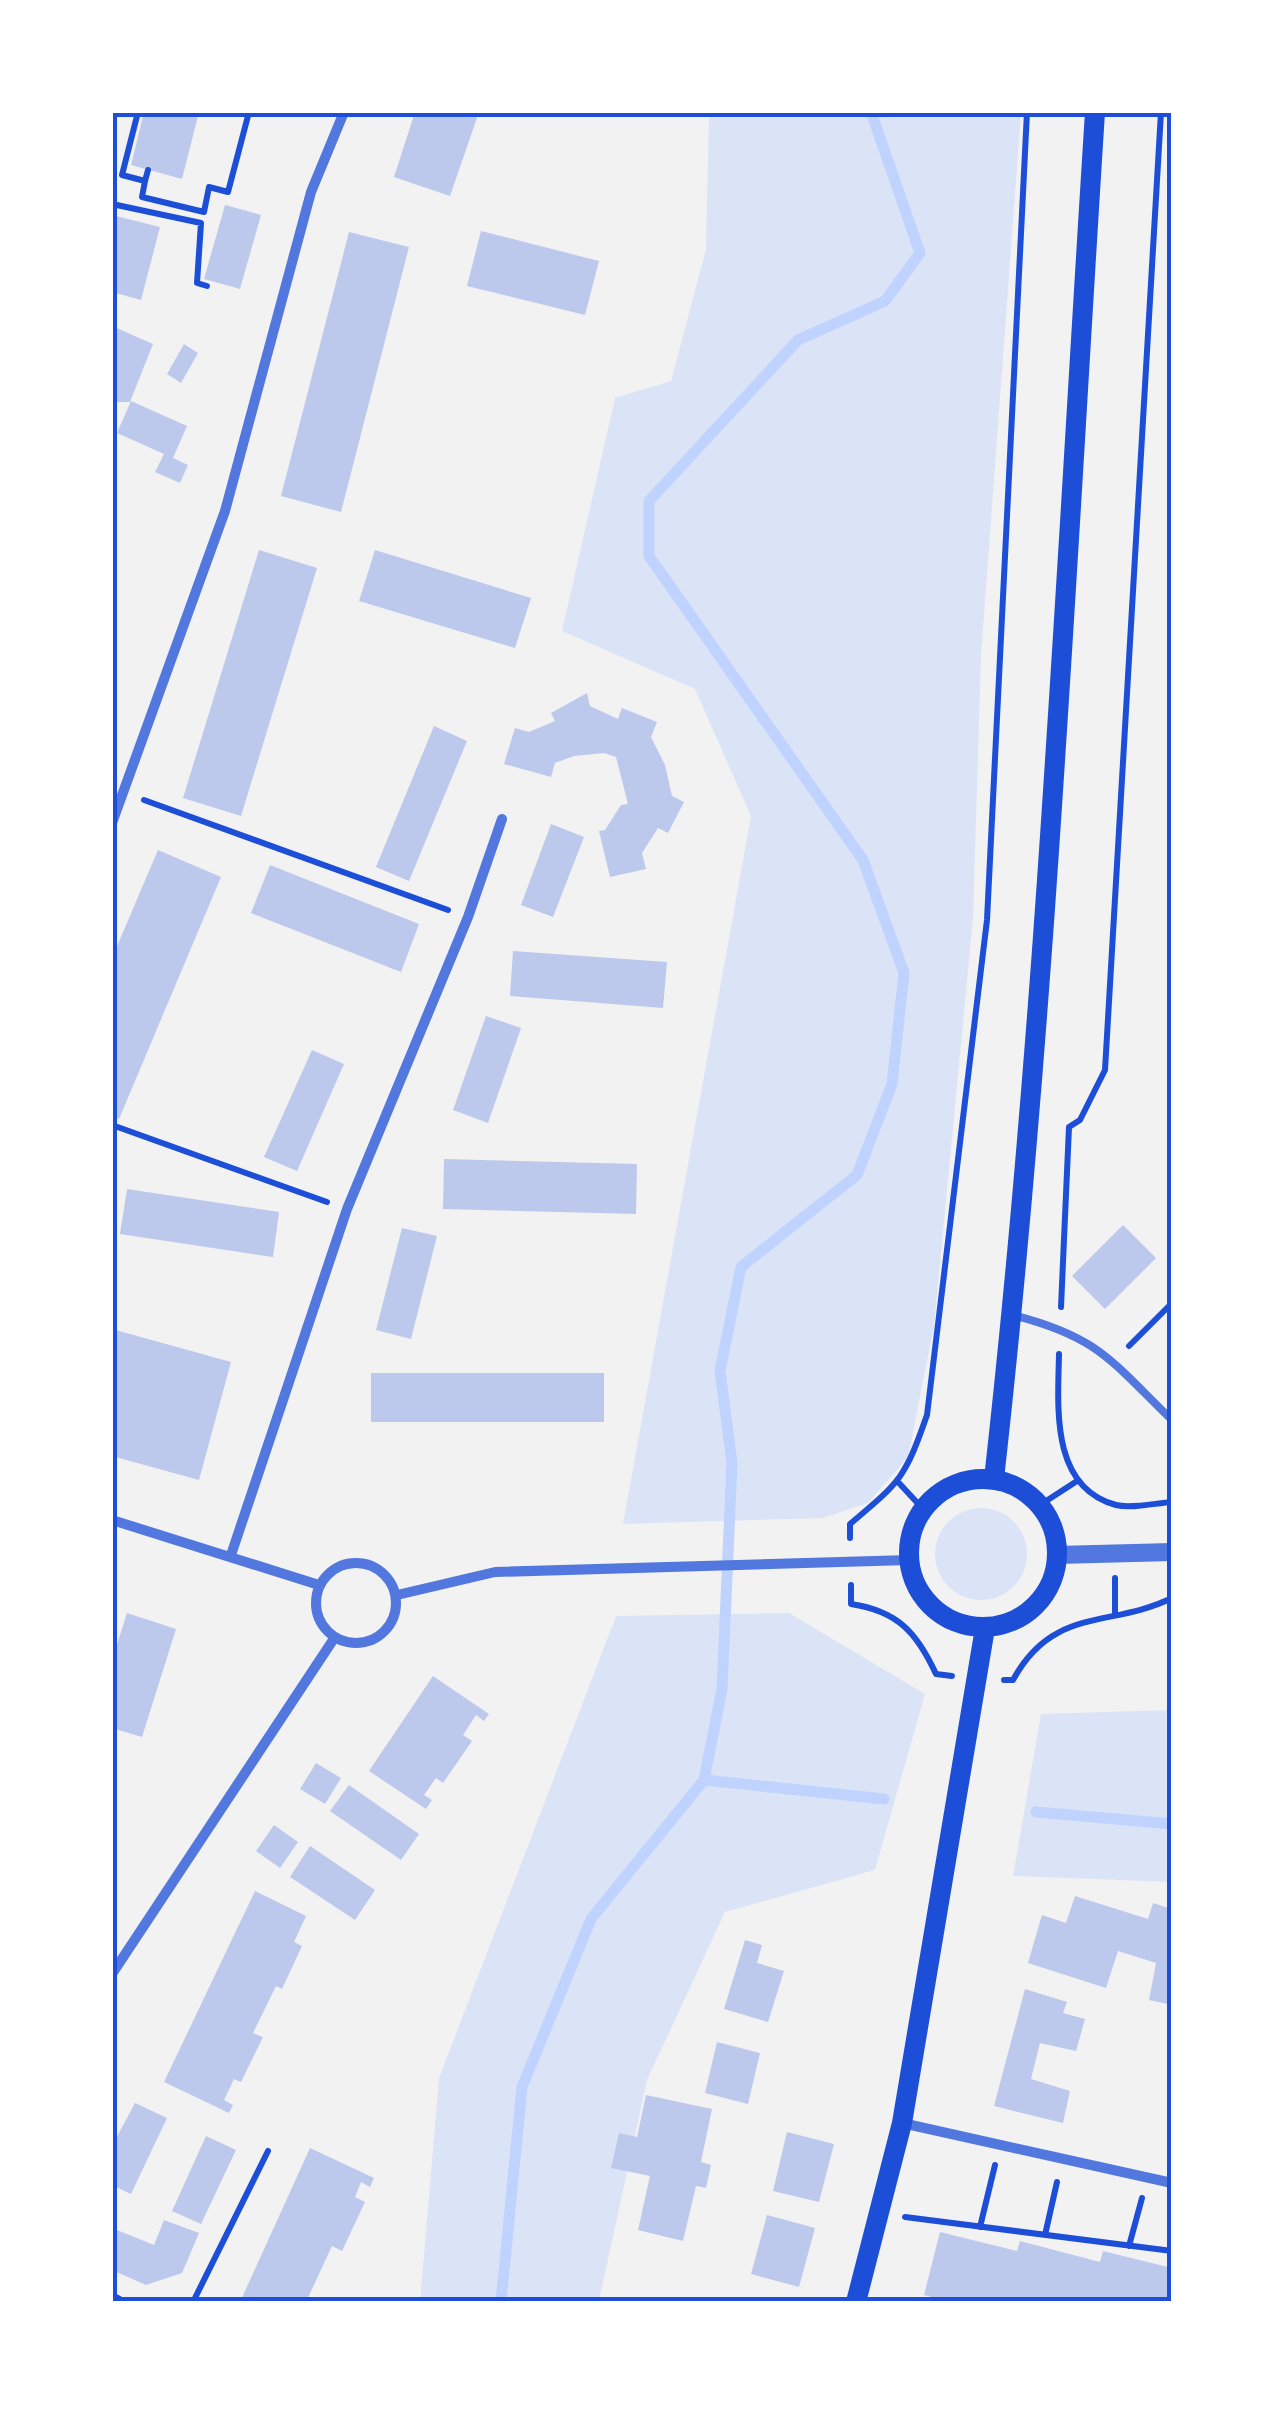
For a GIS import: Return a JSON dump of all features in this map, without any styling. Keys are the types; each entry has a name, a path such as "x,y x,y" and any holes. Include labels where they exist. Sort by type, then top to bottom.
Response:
{"main road":[{"path":"994,1480 1013,1315 1041,957 1095,112"},
{"path":"994,1480 1019,1488 1040,1505 1053,1528 1057,1554 1054,1577 1036,1606 1018,1620 984,1628 957,1623 934,1609 916,1587 909,1560 910,1538 923,1509 954,1485 994,1480"},
{"path":"856,2302 902,2123 984,1628"}],"street":[{"path":"112,823 126,794 225,511 311,192 344,112"},
{"path":"232,1555 346,1209 468,917 502,820"},
{"path":"112,1520 320,1585"},
{"path":"1057,1554 1172,1552"},
{"path":"397,1595 495,1572 909,1560"},
{"path":"361,1562 378,1568 397,1595 391,1626 379,1636 350,1644 335,1638 321,1623 316,1604 320,1585 330,1572 361,1562"},
{"path":"112,1974 335,1638"},
{"path":"902,2123 1172,2183"}],"lane":[{"path":"1013,1315 1060,1327 1094,1344 1172,1420"}],"path":[{"path":"138,112 122,175 145,181"},
{"path":"148,170 142,197 204,212 209,186 228,192 249,112"},
{"path":"1027,112 987,920 927,1415 899,1483 850,1524 852,1604 896,1616 920,1640 936,1674 1014,1680 1043,1640 1115,1612 1158,1605 1172,1598"},
{"path":"1161,112 1106,1070 1080,1120 1068,1126 1057,1428 1077,1481 1116,1505 1172,1502"},
{"path":"112,204 201,223 197,283 207,286"},
{"path":"126,794 468,917"},
{"path":"112,1125 346,1209"},
{"path":"1114,1361 1172,1302"},
{"path":"1040,1505 1077,1481"},
{"path":"899,1483 923,1509"},
{"path":"980,2226 1000,2145"},
{"path":"193,2302 268,2150"},
{"path":"1045,2235 1063,2159"},
{"path":"1129,2246 1147,2178"},
{"path":"879,2213 1172,2251"}],"shaded area":[{"path":"709,113 1021,113 981,656 973,919 934,1326 908,1457 868,1503 823,1518 623,1524 751,816 695,689 562,631 615,398 671,381 706,249"},
{"path":"981,1508 999,1511 1014,1521 1024,1536 1024,1572 1014,1587 999,1597 981,1600 963,1597 948,1587 938,1572 935,1554 938,1536 948,1521 963,1511"},
{"path":"789,1613 925,1694 875,1870 725,1912 647,2080 599,2301 420,2302 439,2078 616,1616"},
{"path":"1171,1710 1171,1882 1013,1876 1041,1714"}],"building":[{"path":"144,112 199,112 182,179 131,165"},
{"path":"415,112 479,112 450,196 394,177"},
{"path":"225,205 261,215 240,289 204,279"},
{"path":"112,215 160,227 141,300 112,292"},
{"path":"481,231 599,261 585,315 467,286"},
{"path":"349,232 409,247 341,512 281,496"},
{"path":"112,326 153,344 130,402 112,402"},
{"path":"184,344 198,353 181,383 167,374"},
{"path":"131,401 187,426 173,458 188,465 180,483 155,472 164,454 117,433"},
{"path":"259,550 317,568 241,816 183,798"},
{"path":"375,550 531,598 515,648 359,601"},
{"path":"587,693 590,706 618,719 622,708 657,722 651,737 665,765 672,796 684,802 668,833 658,828 642,853 646,869 610,877 599,831 605,830 621,805 628,804 616,757 604,753 574,756 555,763 551,777 504,764 515,728 529,732 555,721 551,713"},
{"path":"434,726 467,741 409,881 376,867"},
{"path":"551,824 584,837 553,917 521,905"},
{"path":"158,850 221,877 119,1119 112,1116 112,958"},
{"path":"270,865 419,924 401,972 251,913"},
{"path":"513,951 667,962 663,1008 510,996"},
{"path":"486,1016 521,1028 488,1123 453,1110"},
{"path":"312,1050 344,1064 297,1171 264,1157"},
{"path":"444,1159 637,1164 636,1214 443,1209"},
{"path":"127,1189 279,1212 273,1257 120,1234"},
{"path":"1123,1225 1156,1258 1105,1309 1072,1276"},
{"path":"402,1228 437,1236 411,1339 376,1330"},
{"path":"112,1329 231,1362 199,1480 112,1456"},
{"path":"371,1373 604,1373 604,1422 371,1422"},
{"path":"127,1613 176,1629 142,1737 112,1728 112,1660"},
{"path":"433,1676 489,1714 484,1721 476,1715 463,1735 472,1741 443,1783 436,1778 424,1795 432,1800 426,1809 369,1771"},
{"path":"316,1763 341,1778 325,1804 300,1789"},
{"path":"349,1785 419,1834 401,1860 330,1811"},
{"path":"274,1825 298,1842 280,1868 256,1851"},
{"path":"310,1846 375,1890 355,1920 290,1877"},
{"path":"255,1891 306,1916 294,1942 302,1946 282,1989 276,1986 253,2033 263,2037 241,2082 234,2079 224,2100 233,2105 229,2113 164,2082"},
{"path":"1075,1896 1148,1919 1153,1903 1172,1909 1172,2005 1149,2000 1156,1963 1118,1951 1106,1988 1028,1963 1042,1915 1066,1923"},
{"path":"745,1940 762,1945 757,1963 784,1971 768,2022 724,2009"},
{"path":"1025,1989 1067,2002 1063,2013 1085,2019 1076,2051 1040,2043 1031,2079 1070,2091 1063,2123 994,2106"},
{"path":"717,2042 760,2053 748,2104 705,2093"},
{"path":"646,2095 712,2109 701,2162 711,2165 706,2188 696,2186 683,2241 638,2230 650,2176 611,2168 619,2133 637,2137"},
{"path":"135,2103 167,2118 131,2194 112,2185 112,2146"},
{"path":"787,2132 834,2144 819,2202 773,2191"},
{"path":"206,2136 236,2150 201,2224 172,2211"},
{"path":"310,2148 374,2178 370,2187 361,2182 355,2197 365,2202 342,2251 332,2246 306,2302 240,2302"},
{"path":"767,2215 815,2228 799,2287 751,2274"},
{"path":"164,2220 199,2233 182,2273 146,2285 112,2270 112,2228 154,2245"},
{"path":"940,2232 1017,2251 1020,2241 1100,2262 1103,2251 1172,2268 1172,2302 951,2302 924,2295"}],"waterway":[{"path":"501,2302 522,2087 591,1919 704,1780 722,1689 732,1463 720,1371 741,1267 857,1175 892,1084 904,973 863,860 649,556 649,501 798,340 885,301 920,253 871,112"},
{"path":"704,1780 884,1799"},
{"path":"1036,1812 1172,1824"}]}
